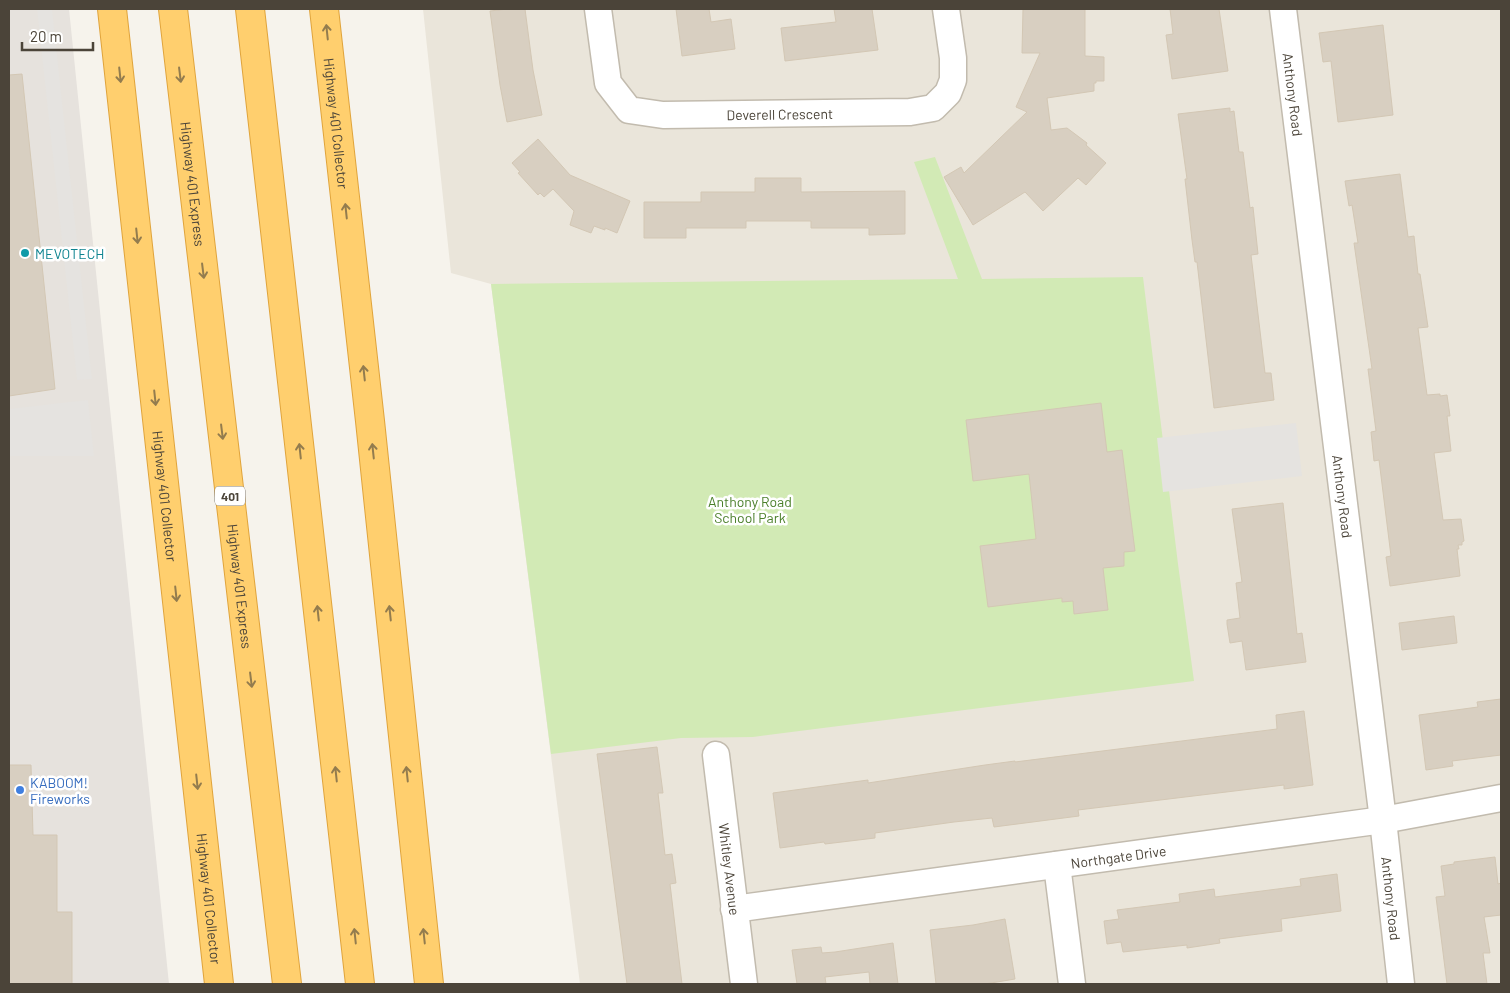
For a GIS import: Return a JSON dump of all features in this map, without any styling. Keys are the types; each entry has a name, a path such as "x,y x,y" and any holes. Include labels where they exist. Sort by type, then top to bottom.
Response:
{"highway":[{"name":"Highway 401 Collector","path":"112,9 219,984"},
{"name":"Highway 401 Express","path":"173,9 287,984"},
{"path":"250,9 360,984"},
{"name":"Highway 401 Collector","path":"324,9 369,411 429,984"}],"street":[{"name":"Deverell Crescent","path":"598,9 608,83 629,110 663,115 910,112 933,108 948,93 953,80 953,58 946,9"},
{"name":"Anthony Road","path":"1283,9 1401,984"},
{"name":"Whitley Avenue","path":"716,755 744,984"},
{"name":"Northgate Drive","path":"734,909 1382,820 1501,798"},
{"path":"1057,865 1072,984"}],"shaded area":[{"path":"9,9 69,9 169,984 9,984"},
{"path":"37,9 52,9 92,379 77,380"},
{"path":"423,9 1501,9 1501,984 580,984 491,284 451,273"},
{"path":"88,400 94,456 9,456 9,409"},
{"path":"1296,423 1302,476 1163,492 1157,438"}],"green space":[{"name":"Anthony Road School Park","path":"935,157 982,279 1143,277 1194,681 753,737 681,738 551,754 491,284 958,279 914,162"}],"building":[{"path":"525,9 533,70 542,115 507,122 490,11"},
{"path":"676,9 709,9 711,22 731,19 735,49 682,56"},
{"path":"834,9 872,9 878,50 785,61 781,28 836,22"},
{"path":"1023,9 1085,9 1085,56 1104,57 1104,81 1096,81 1094,83 1094,91 1047,98 1051,130 1067,128 1087,143 1086,145 1106,163 1086,185 1078,178 1043,211 1025,192 973,225 944,177 961,167 964,173 1027,112 1016,107 1040,53 1022,53"},
{"path":"1170,9 1219,9 1228,71 1172,79 1166,35 1173,34"},
{"path":"1383,25 1393,115 1338,122 1331,61 1323,62 1319,33"},
{"name":"MEVOTECH","path":"22,74 55,389 9,396 9,75"},
{"path":"1230,108 1230,112 1234,111 1239,152 1243,152 1250,208 1253,207 1258,254 1251,255 1265,373 1271,373 1274,400 1214,408 1178,114"},
{"path":"538,139 570,175 630,201 617,233 594,226 591,233 570,225 574,211 553,189 544,197 540,193 538,195 518,173 520,172 512,163"},
{"path":"1400,174 1408,237 1414,236 1418,274 1420,274 1428,327 1418,328 1427,395 1447,395 1450,416 1447,416 1451,451 1434,453 1443,520 1461,519 1464,541 1462,545 1458,545 1459,549 1457,549 1460,576 1390,586 1386,557 1391,556 1379,460 1374,461 1371,432 1376,431 1368,369 1372,369 1354,243 1358,243 1352,205 1349,206 1345,181"},
{"path":"755,178 801,178 801,192 905,191 905,234 869,235 869,228 811,228 811,221 746,221 746,228 686,228 686,238 644,238 644,202 701,202 701,192 755,192"},
{"path":"1101,403 1107,452 1122,450 1135,551 1124,552 1124,566 1103,568 1108,610 1074,614 1073,601 1062,602 1062,598 988,607 980,546 1036,539 1029,474 973,481 966,420"},
{"path":"1283,503 1297,634 1302,633 1306,662 1246,670 1242,641 1230,643 1227,624 1227,620 1240,618 1236,583 1242,582 1232,509"},
{"path":"1454,616 1457,643 1402,650 1399,623"},
{"path":"1501,699 1501,755 1452,761 1453,766 1426,770 1419,715 1478,707 1477,702"},
{"path":"1304,711 1313,785 1284,789 1284,785 1078,810 1079,816 994,827 992,818 954,822 875,833 875,838 780,848 773,793 868,780 868,783 1015,761 1277,729 1276,715"},
{"path":"657,747 663,793 658,793 665,855 672,854 676,883 670,884 682,984 627,984 597,754"},
{"path":"9,765 31,765 33,835 57,835 57,912 72,912 72,984 9,984"},
{"path":"1495,857 1498,884 1501,883 1501,915 1484,917 1490,953 1483,953 1487,984 1447,984 1436,897 1445,896 1441,866 1454,864 1454,862"},
{"path":"1337,874 1341,911 1281,919 1282,931 1219,939 1220,943 1187,948 1187,945 1123,952 1121,942 1107,944 1104,921 1119,919 1117,910 1180,902 1179,894 1214,889 1215,897 1301,886 1300,879"},
{"path":"1005,919 1015,979 985,984 936,984 930,930"},
{"path":"893,943 898,984 870,984 869,972 825,977 826,984 797,984 792,950 821,947 822,953"}],"place":[{"name":"MEVOTECH","path":"25,253"},
{"name":"KABOOM! Fireworks","path":"20,790"}]}
